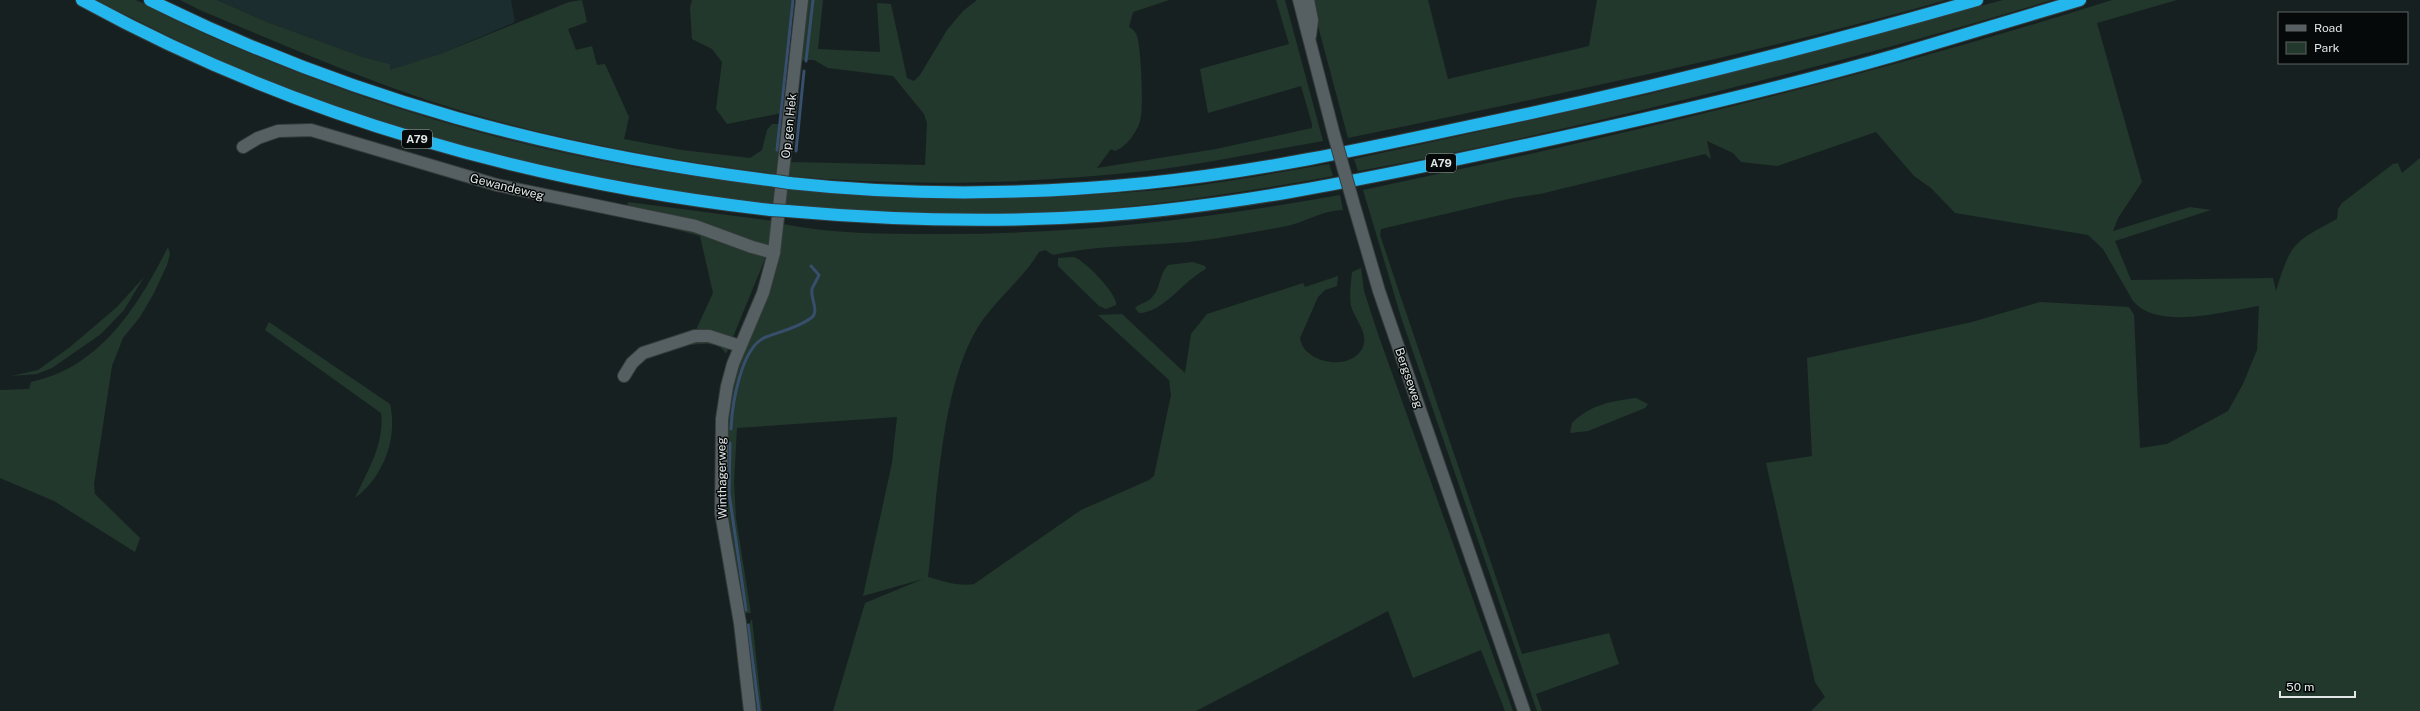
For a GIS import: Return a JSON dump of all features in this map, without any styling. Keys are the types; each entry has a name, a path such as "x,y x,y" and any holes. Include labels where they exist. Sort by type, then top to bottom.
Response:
{"highway":[{"name":"A79","path":"82,0 185,50 326,109 440,146 548,174 677,199 786,212 902,219 1010,220 1147,212 1266,196 1338,184 1560,138 1731,98 1894,56 2080,0"},
{"name":"A79","path":"150,0 247,45 336,80 466,122 546,143 613,157 789,183 875,190 1021,191 1148,183 1243,170 1409,139 1621,94 1747,63 1976,0"}],"street":[{"name":"Op gen Hek","path":"774,253 802,0"},
{"name":"Bergseweg","path":"1299,0 1334,135 1382,298 1524,711"},
{"name":"Bergseweg","path":"1308,0 1312,20 1309,39"},
{"name":"Gewandeweg","path":"243,147 258,138 278,131 311,130 497,185 695,226 752,247 774,253"},
{"name":"Winthagerweg","path":"750,711 740,623 720,502 723,407 729,376 763,292 774,253"},
{"path":"624,376 632,363 643,353 695,336 710,336 740,346"}],"shaded area":[{"path":"217,0 511,0 515,22 440,54 389,71 390,64 363,57 267,22"}],"green space":[{"path":"96,0 139,1 165,15 278,65 368,98 436,120 523,143 611,162 699,177 788,188 877,195 967,197 1057,196 1170,189 1261,176 1329,164 1333,176 1171,202 1090,210 1009,215 913,215 818,210 722,199 626,184 532,164 439,139 347,110 237,68"},
{"path":"180,0 217,0 267,22 363,57 390,64 390,70 440,54 569,2 582,0 587,22 568,29 576,50 592,46 597,65 605,64 629,117 624,139 682,150 750,158 762,150 767,130 772,124 781,124 776,174 603,146 560,137 475,115 404,92 346,70 202,11"},
{"path":"692,0 794,0 782,113 727,124 716,109 722,62 712,49 692,39 690,8"},
{"path":"807,0 823,0 818,49 880,52 877,3 891,4 907,78 914,81 920,75 947,30 963,11 977,0 1169,0 1133,12 1129,27 1134,30 1137,36 1140,52 1142,92 1140,121 1134,134 1127,143 1115,151 1111,149 1097,168 1216,149 1312,128 1301,86 1208,113 1200,69 1289,44 1276,0 1285,0 1323,141 1168,168 1057,179 923,183 878,182 789,176 790,162 925,165 927,123 924,114 893,76 828,68 814,60 801,60"},
{"path":"1311,0 1428,0 1448,79 1589,46 1597,0 1946,0 1723,57 1573,91 1348,138"},
{"path":"2003,0 2052,0 1901,44 1610,118 1467,150 1358,171 1354,159 1650,94"},
{"path":"2112,0 2177,0 2097,23 2142,182 2118,218 2113,231 2190,207 2211,210 2115,241 2131,280 2273,278 2276,291 2290,253 2295,246 2311,234 2337,219 2338,209 2342,203 2393,164 2398,163 2402,173 2420,158 2420,711 1811,711 1825,697 1815,682 1766,463 1812,456 1807,358 1972,322 2040,302 2129,307 2134,315 2140,448 2167,444 2228,411 2243,384 2257,350 2259,306 2193,317 2158,315 2144,310 2133,301 2103,249 2088,235 1955,213 1931,188 1914,176 1876,132 1777,166 1741,162 1733,153 1707,141 1711,159 1705,154 1540,194 1513,198 1381,229 1380,235 1522,654 1609,633 1619,664 1536,694 1542,711 1537,711 1401,317 1363,190 1552,149 1740,104 1927,55"},
{"path":"1340,195 1343,210 1336,210 1298,223 1273,229 1198,241 1114,247 1073,251 1053,255 1045,250 1039,252 1025,271 985,317 965,352 955,382 942,448 928,577 957,584 974,584 1081,510 1149,480 1154,476 1171,395 1169,380 1098,315 1122,314 1185,373 1191,334 1207,314 1303,283 1305,287 1338,276 1337,286 1325,290 1318,297 1300,338 1303,347 1309,354 1327,362 1337,362 1356,356 1362,349 1364,343 1363,332 1351,306 1350,298 1352,272 1361,268 1364,291 1378,334 1513,711 1505,711 1481,650 1413,678 1388,611 1196,711 833,711 865,603 923,579 863,596 892,463 897,417 737,428 734,482 736,518 751,613 742,613 727,530 725,457 730,383 783,224 839,232 985,234 1036,232 1138,224 1189,218 1290,204"},
{"path":"628,202 773,221 765,259 726,354 719,347 714,345 689,345 713,293 700,236 624,216"},
{"path":"168,247 170,254 167,265 154,293 140,317 123,338 112,366 94,484 95,494 140,538 135,552 54,501 0,478 0,390 29,389 31,382 56,374 78,363 97,348 130,312 144,291"},
{"path":"1074,257 1079,259 1100,278 1112,293 1116,305 1106,309 1099,306 1058,266 1058,258"},
{"path":"1193,262 1205,266 1206,269 1156,308 1148,312 1139,313 1135,308 1153,296 1156,292 1163,272 1168,265"},
{"path":"144,277 124,310 101,334 52,368 37,374 11,376 38,370 70,347 117,307"},
{"path":"269,322 390,404 392,430 386,456 373,479 355,498 370,468 378,446 382,424 381,413 265,330"},
{"path":"1636,398 1648,404 1645,408 1588,431 1570,433 1572,423 1586,412 1610,402"},
{"path":"752,619 762,711 753,711 746,624 749,624"}],"waterway":[{"path":"777,150 793,0"},
{"path":"806,61 813,0"},
{"path":"796,151 804,71"},
{"path":"731,429 736,392 744,364 750,352 757,343 766,337 801,324 814,315 815,309 812,289 819,275 811,266"},
{"path":"730,443 729,493 746,610"},
{"path":"748,625 759,711"}]}
